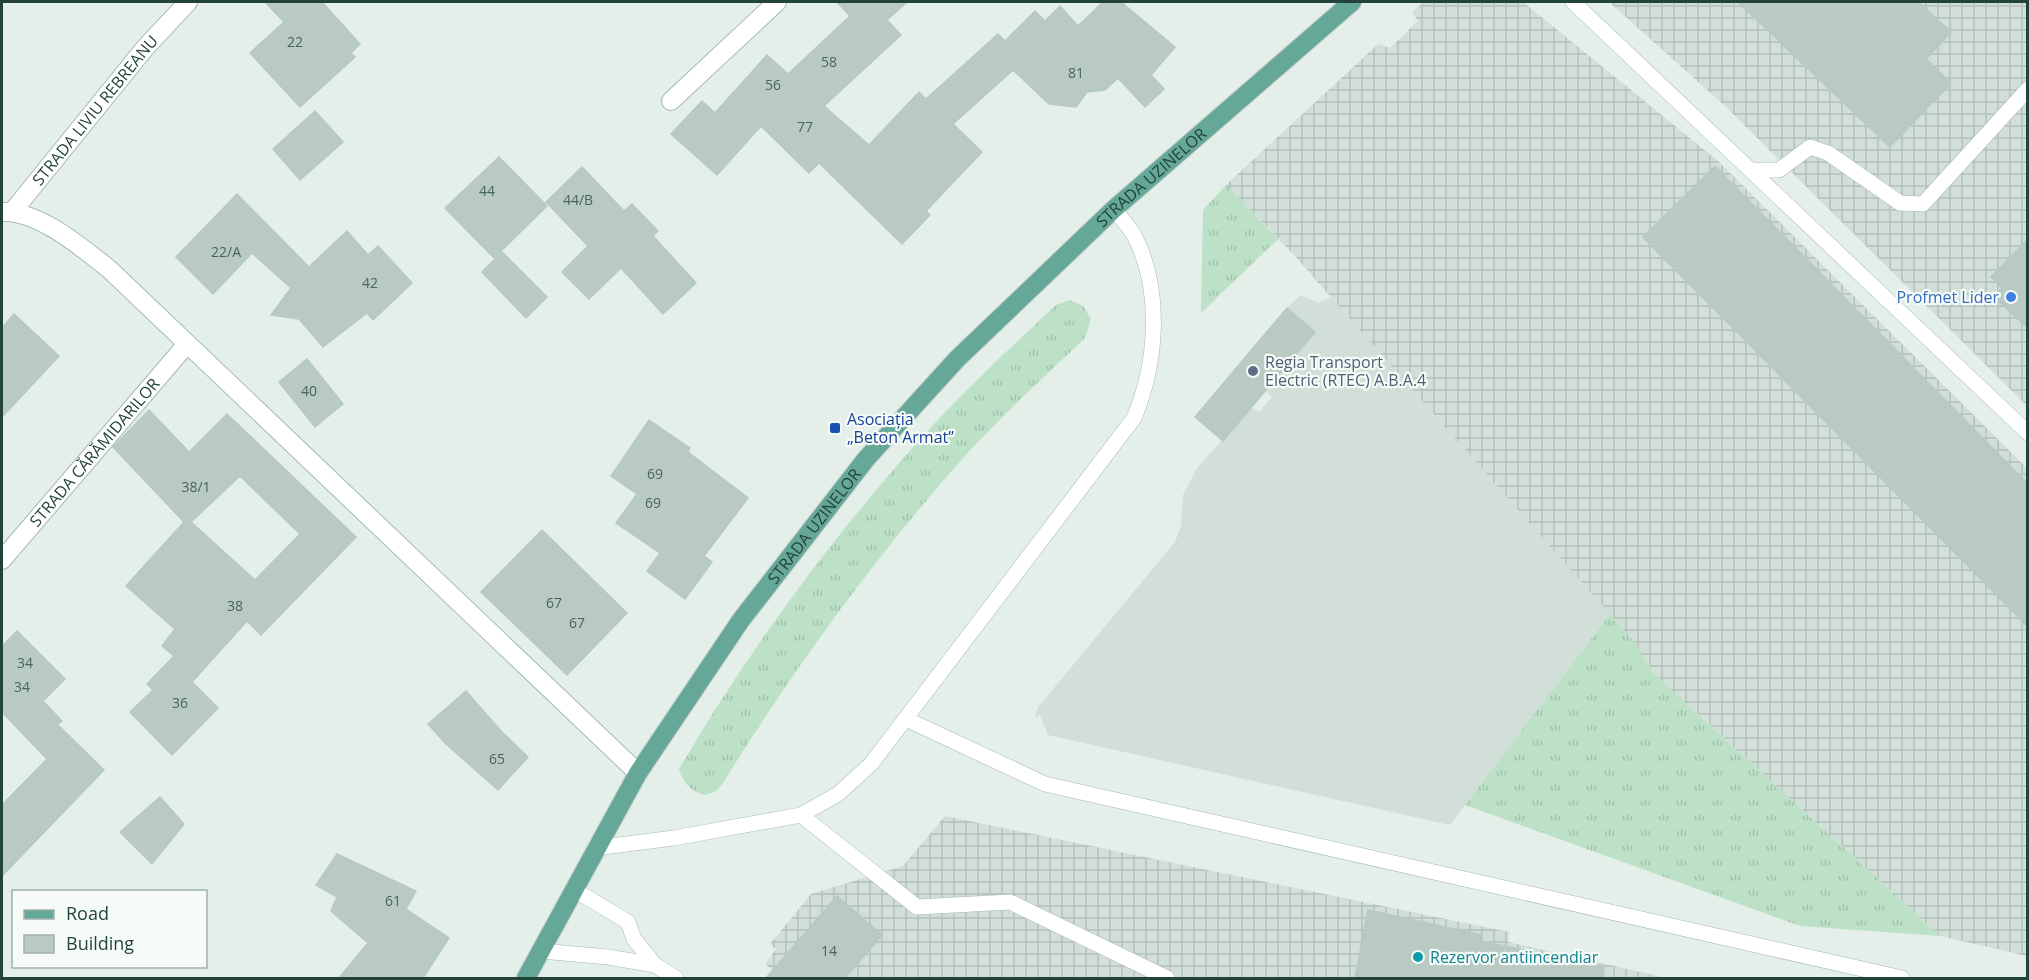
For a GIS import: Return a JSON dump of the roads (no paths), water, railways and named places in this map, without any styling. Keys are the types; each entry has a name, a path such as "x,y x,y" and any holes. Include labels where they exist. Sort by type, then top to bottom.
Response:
{"main road":[{"name":"STRADA UZINELOR","path":"526,978 638,773 741,620 866,459 957,359 1114,209 1352,2"}],"street":[{"name":"STRADA LIVIU REBREANU","path":"8,211 145,48 188,2"},
{"path":"671,101 777,2"},
{"path":"8,211 63,233 109,269 638,773"},
{"name":"STRADA CĂRĂMIDARILOR","path":"2,560 187,344"}],"lane":[{"path":"1573,2 1753,170 2028,433"},
{"path":"1753,170 1779,170 1810,147 1828,153 1900,203 1923,204 2028,89"},
{"path":"595,848 674,838 801,815 838,795 871,764 1134,417 1146,390 1153,343 1152,302 1147,268 1135,237 1114,209"},
{"path":"906,719 1045,784 1902,978"},
{"path":"801,815 917,907 1010,902 1167,978"},
{"path":"573,889 628,922 634,939 655,965 676,978"},
{"path":"541,951 608,957 655,965"}],"place":[{"name":"Profmet Lider","path":"2011,297"},
{"name":"Regia Transport Electric (RTEC) A.B.A.4","path":"1253,371"},
{"name":"Asociația „Beton Armat”","path":"835,428"},
{"name":"Rezervor antiincendiar","path":"1418,957"}]}
